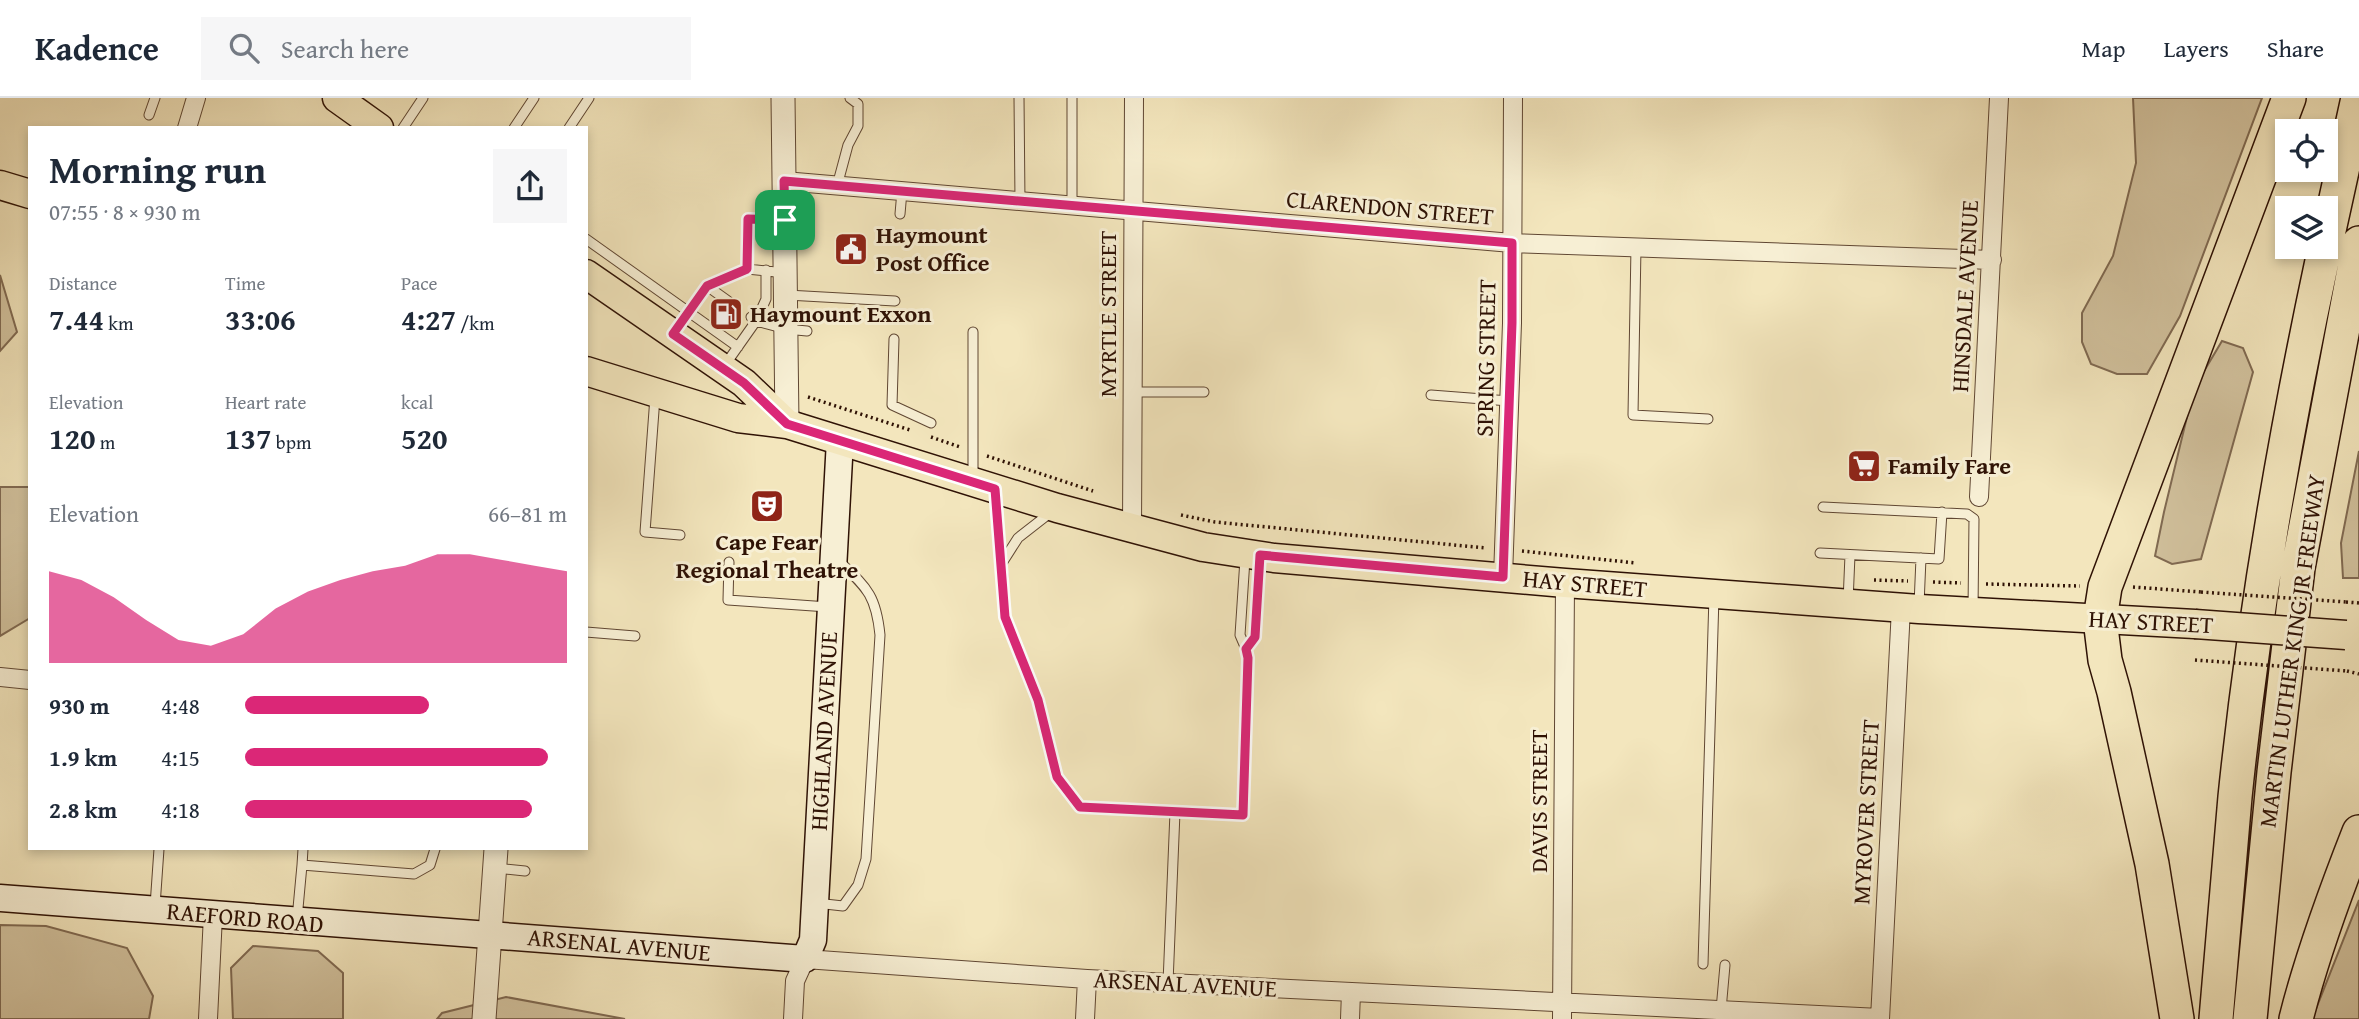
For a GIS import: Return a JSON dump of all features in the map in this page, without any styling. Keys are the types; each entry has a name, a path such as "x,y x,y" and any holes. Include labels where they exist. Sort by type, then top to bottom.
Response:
{"highway":[{"path":"2177,1019 2152,864 2105,660 2100,619 2105,587 2289,98"},
{"name":"MARTIN LUTHER KING JR FREEWAY","path":"2336,196 2358,98"},
{"name":"MARTIN LUTHER KING JR FREEWAY","path":"2250,1019 2274,772 2298,568 2359,243"},
{"name":"MARTIN LUTHER KING JR FREEWAY","path":"2216,1019 2235,796 2255,642 2280,473 2322,259"},
{"path":"2296,1019 2335,894 2359,832"}],"main road":[{"path":"350,104 377,126"},
{"path":"0,185 28,193"},
{"path":"588,275 680,323 727,360 744,383 787,424"},
{"path":"703,407 727,360"},
{"name":"HAY STREET","path":"588,372 738,418 787,424 1057,508 1203,547 1565,583 2353,636"},
{"name":"HIGHLAND AVENUE","path":"805,960 813,940 840,440"},
{"name":"RAEFORD ROAD","path":"0,898 489,936"},
{"name":"ARSENAL AVENUE","path":"489,936 805,960"}],"street":[{"path":"188,126 196,98"},
{"path":"783,98 785,220 779,279 797,330 787,424"},
{"name":"MYRTLE STREET","path":"1132,529 1134,98"},
{"name":"SPRING STREET","path":"1503,577 1509,401 1513,98"},
{"name":"HINSDALE AVENUE","path":"1979,497 1999,98"},
{"name":"CLARENDON STREET","path":"784,181 1512,243 1992,260"},
{"name":"DAVIS STREET","path":"1563,1011 1565,583"},
{"name":"MYROVER STREET","path":"1880,1019 1910,608"},
{"path":"0,677 28,680"},
{"path":"484,1019 496,859"},
{"path":"208,1019 213,915"},
{"name":"ARSENAL AVENUE","path":"805,960 1087,979 1351,992 1563,1011 1732,1013 1880,1019"},
{"name":"HIGHLAND AVENUE","path":"793,1019 796,981 805,960"},
{"path":"1085,1019 1087,979"},
{"path":"1350,1019 1351,992"}],"lane":[{"path":"149,115 155,98"},
{"path":"404,126 423,98"},
{"path":"515,126 534,98"},
{"path":"570,126 589,98"},
{"path":"838,186 848,145 858,126 858,104 850,98"},
{"path":"1020,98 1020,201"},
{"path":"1072,98 1072,206"},
{"path":"900,214 902,191"},
{"path":"747,269 748,219 785,220"},
{"path":"588,241 680,323 707,286 747,269 779,279 895,301"},
{"path":"1636,247 1633,415 1707,419"},
{"path":"727,360 779,279"},
{"path":"707,286 728,301"},
{"path":"753,319 797,330"},
{"path":"973,332 984,485 998,530 1005,617 1038,700 1057,777 1080,807 1243,815 1248,658 1240,635 1253,554"},
{"path":"894,340 892,405 931,423"},
{"path":"655,392 645,531 680,535"},
{"path":"1132,393 1204,393"},
{"path":"1431,395 1509,401"},
{"path":"1823,507 1967,514 1973,519 1972,612"},
{"path":"1002,563 1018,538 1057,508"},
{"path":"1820,554 1939,559 1942,513"},
{"path":"1246,649 1255,637 1253,554"},
{"path":"815,903 843,905 858,885 866,859 880,635 878,612 868,589 833,555"},
{"path":"1848,604 1850,555"},
{"path":"1910,608 1921,558"},
{"path":"729,562 728,600 830,607"},
{"path":"1703,964 1714,594"},
{"path":"588,632 635,636"},
{"path":"1168,983 1175,811"},
{"path":"155,910 159,850"},
{"path":"297,922 303,850"},
{"path":"302,865 414,874 430,865 435,850"},
{"path":"496,859 525,871"},
{"path":"1724,965 1732,1013"}],"path":[{"path":"2201,592 2359,603"},
{"path":"2195,660 2359,674"}],"shaded area":[{"path":"2133,98 2262,98 2180,316 2147,374 2117,374 2091,364 2082,342 2082,313 2113,256 2136,163"},
{"path":"0,275 17,332 0,351"},
{"path":"2222,341 2243,348 2253,372 2201,559 2172,564 2155,556 2164,512 2194,388"},
{"path":"2359,451 2359,578 2343,578 2341,543"},
{"path":"0,487 28,487 28,619 0,636"},
{"path":"2359,900 2359,1019 2312,1019"},
{"path":"0,925 46,926 127,948 153,996 149,1019 0,1019"},
{"path":"253,946 318,951 343,973 343,1019 233,1019 231,968"},
{"path":"506,997 625,1019 437,1019 442,1013"}],"place":[{"name":"Haymount Post Office","path":"851,249"},
{"name":"Haymount Exxon","path":"726,314"},
{"name":"Family Fare","path":"1864,466"},
{"name":"Cape Fear Regional Theatre","path":"767,506"}],"route":[{"path":"784,181 1512,243 1512,323 1503,577 1260,555 1255,637 1246,649 1248,658 1243,815 1080,807 1057,777 1038,700 1005,617 995,489 787,424 744,383 673,334 707,286 747,269 748,219 785,220 784,181"}]}
